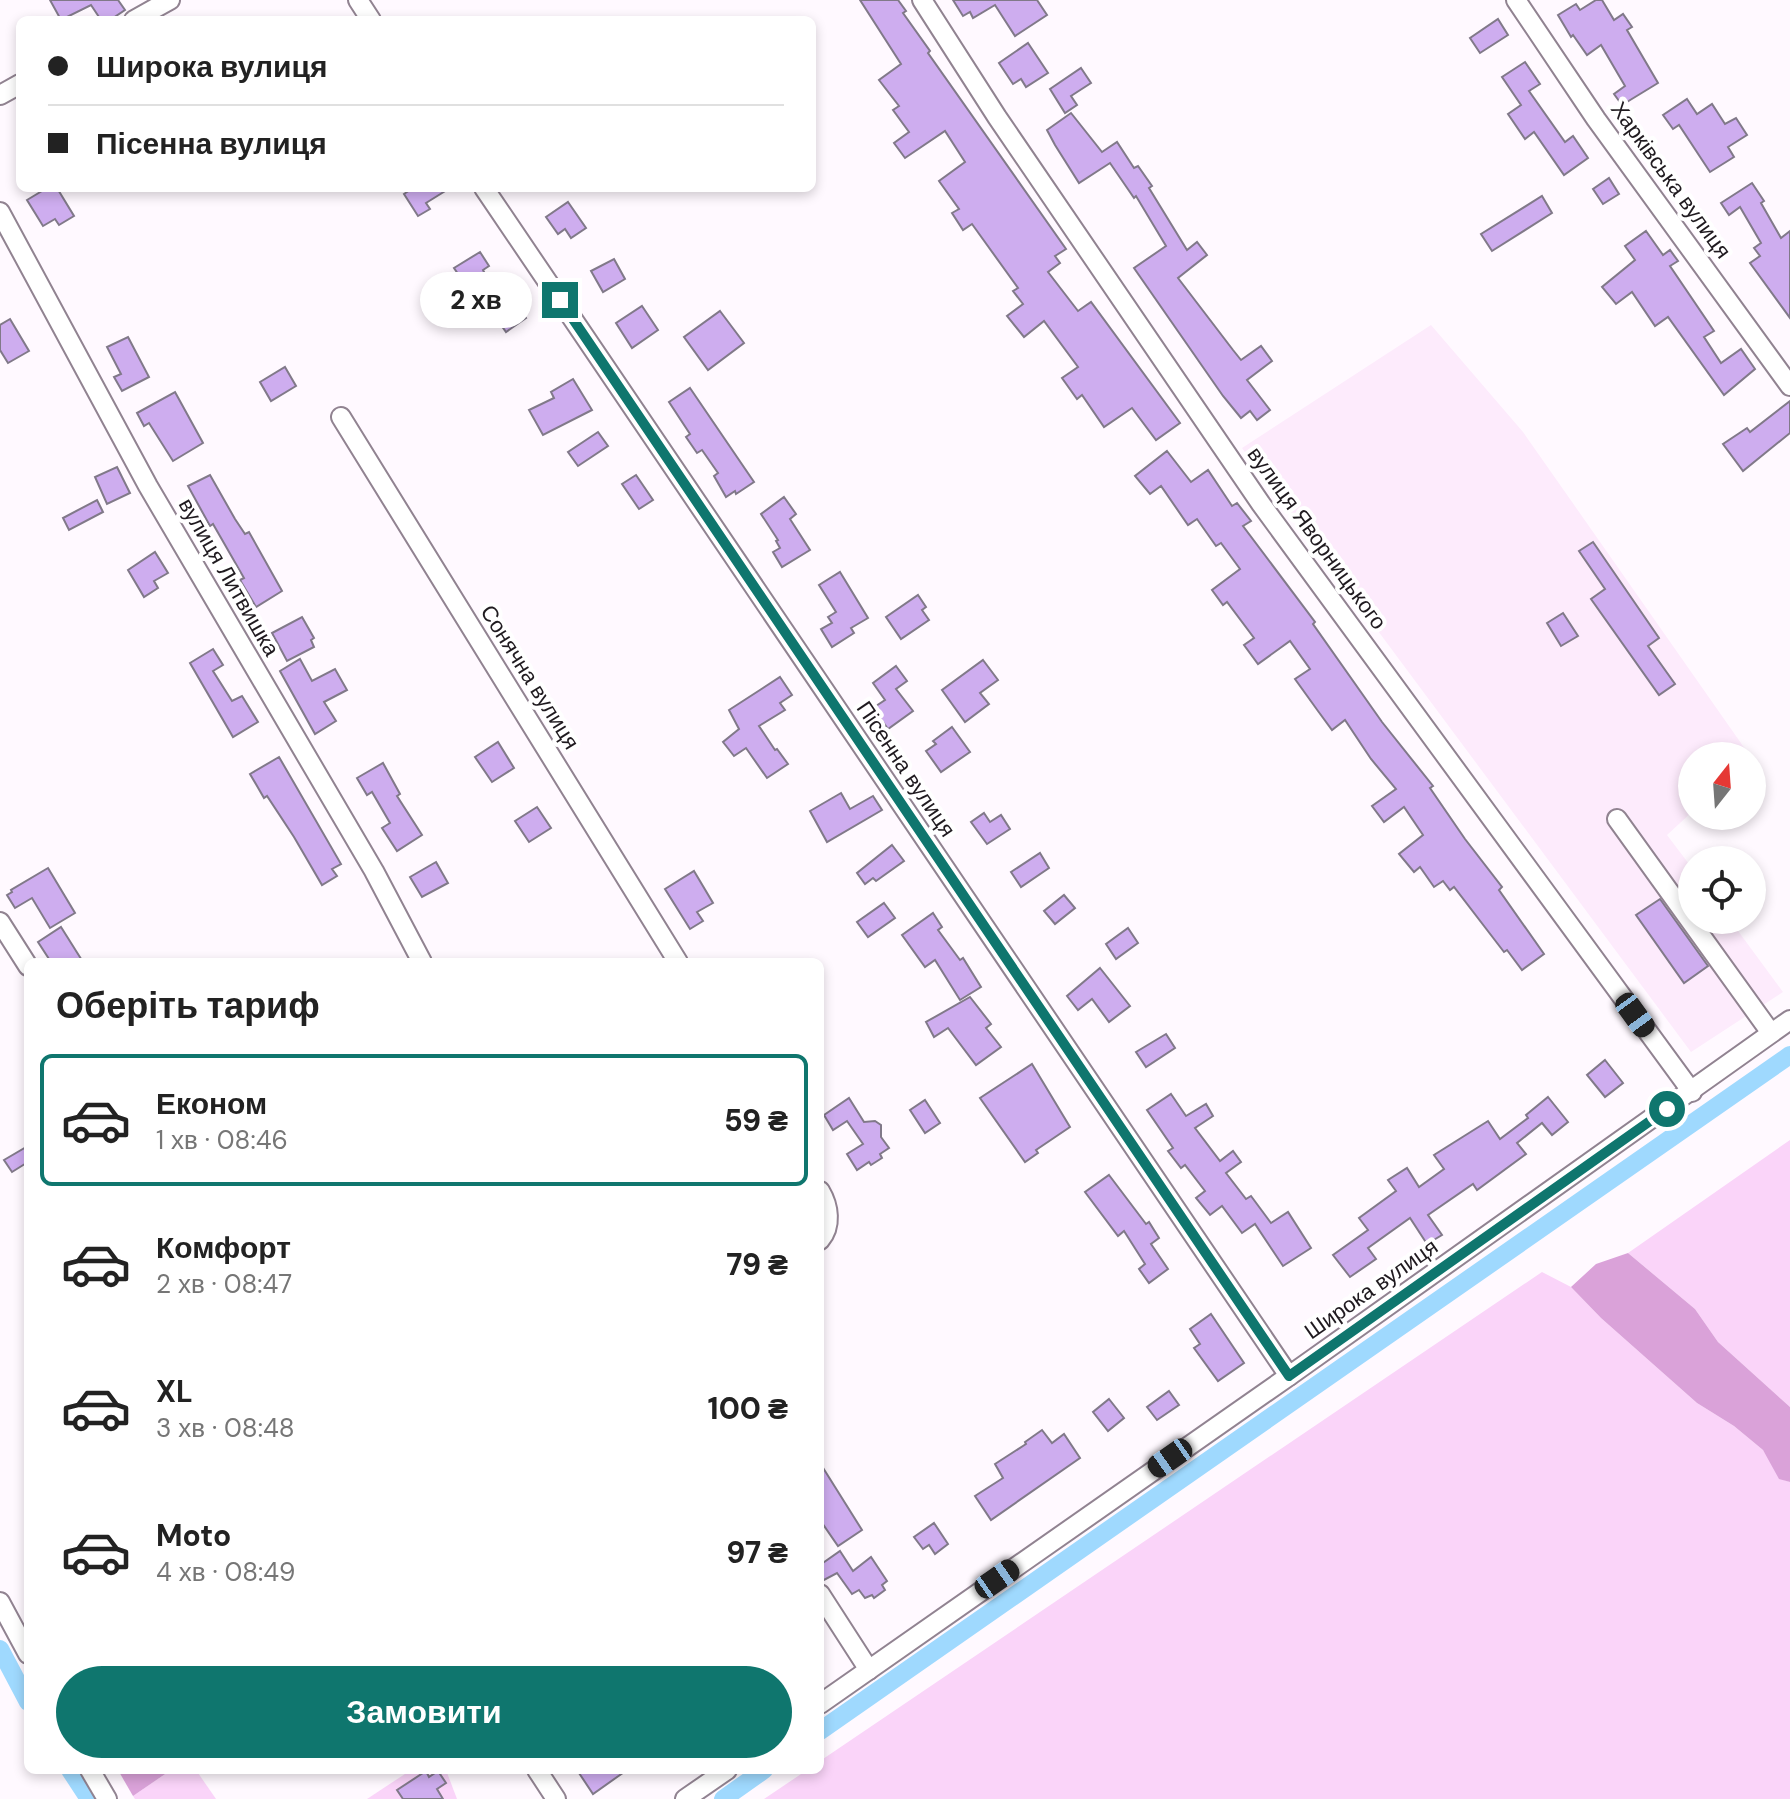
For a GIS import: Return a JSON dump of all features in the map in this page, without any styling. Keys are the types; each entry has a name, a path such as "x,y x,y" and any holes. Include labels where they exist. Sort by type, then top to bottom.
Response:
{"street":[{"path":"141,16 170,0"},
{"name":"вулиця Яворницького","path":"922,0 997,117 1261,504 1692,1092"},
{"name":"Харківська вулиця","path":"1516,0 1596,119 1790,386"},
{"name":"Пісенна вулиця","path":"487,192 1289,1376"},
{"name":"вулиця Литвишка","path":"0,212 148,486 374,871 420,958"},
{"name":"Сонячна вулиця","path":"341,417 676,958"},
{"path":"1617,819 1771,1033"},
{"path":"0,922 24,960"},
{"name":"Широка вулиця","path":"824,1701 1790,1020"},
{"path":"824,1197 828,1221 824,1235"},
{"path":"824,1600 869,1670"},
{"path":"0,1602 24,1647"},
{"path":"92,1774 107,1799"},
{"path":"540,1774 556,1799"},
{"path":"685,1799 721,1774"}],"shaded area":[{"path":"1431,325 1523,432 1740,742 1678,742 1678,825 1667,835 1678,850 1678,934 1740,934 1783,992 1691,1052 1242,448"},
{"path":"1790,1140 1790,1407 1718,1342 1695,1309 1628,1253"},
{"path":"1628,1253 1695,1309 1718,1342 1790,1407 1790,1482 1779,1479 1763,1450 1734,1426 1697,1403 1601,1318 1571,1287 1596,1264"},
{"path":"1542,1272 1571,1287 1601,1318 1697,1403 1734,1426 1763,1450 1784,1480 1790,1482 1790,1799 764,1799 801,1774 824,1774 824,1758"},
{"path":"120,1774 165,1774 133,1796"},
{"path":"165,1774 199,1774 216,1799 135,1799 133,1796"},
{"path":"405,1774 448,1774 457,1799 367,1799"}],"building":[{"path":"50,0 118,0 125,10 116,16 98,16 91,5 69,16 59,16"},
{"path":"860,0 898,0 906,11 903,13 930,51 928,53 1066,249 1055,256 1060,263 1048,272 1078,311 1091,302 1180,423 1156,440 1132,408 1104,427 1082,395 1077,399 1062,378 1078,367 1044,321 1024,337 1007,316 1023,304 1013,291 1018,288 972,224 963,230 952,213 959,209 939,181 965,162 945,131 905,158 894,143 909,132 893,110 899,106 879,80 901,64"},
{"path":"953,0 1037,0 1047,15 1015,36 995,5 973,18 970,12 963,16"},
{"path":"1596,0 1602,0 1614,20 1623,14 1632,27 1627,30 1658,83 1622,105 1614,94 1625,86 1601,45 1587,55 1558,15 1576,4 1580,10"},
{"path":"1498,19 1508,35 1480,53 1470,38"},
{"path":"1028,43 1048,73 1026,87 1021,79 1013,84 999,63"},
{"path":"1525,62 1540,84 1529,91 1565,142 1573,136 1588,158 1564,175 1534,132 1525,139 1508,114 1521,105 1502,77"},
{"path":"1081,68 1091,83 1071,96 1077,105 1065,113 1050,89"},
{"path":"1687,99 1697,114 1712,104 1725,124 1736,118 1747,135 1728,147 1734,157 1710,172 1679,125 1673,129 1663,115"},
{"path":"1071,113 1102,152 1117,142 1134,168 1138,166 1152,186 1149,188 1187,250 1197,242 1207,255 1178,278 1241,360 1261,346 1272,361 1247,380 1270,410 1257,420 1250,411 1241,418 1223,396 1134,268 1166,246 1136,196 1134,198 1110,163 1079,183 1055,145 1047,130"},
{"path":"1609,178 1619,194 1603,204 1593,189"},
{"path":"1752,183 1781,238 1790,231 1790,318 1750,263 1760,256 1754,248 1761,243 1740,207 1729,215 1721,203"},
{"path":"40,192 59,192 74,216 59,225 55,219 43,226 27,200"},
{"path":"444,192 426,203 430,209 418,216 404,194"},
{"path":"1542,196 1552,213 1492,251 1481,234"},
{"path":"568,202 586,228 571,238 565,229 558,234 546,217"},
{"path":"1646,231 1663,255 1670,250 1678,261 1670,266 1714,331 1704,337 1721,363 1741,349 1755,369 1724,395 1668,317 1655,326 1632,292 1616,304 1602,287 1635,260 1625,246"},
{"path":"480,252 489,266 483,270 485,274 504,301 512,296 526,318 506,332 472,283 467,287 454,268"},
{"path":"614,259 625,279 603,292 591,271"},
{"path":"642,306 658,330 632,348 616,323"},
{"path":"720,311 744,343 708,370 684,337"},
{"path":"10,319 29,351 8,363 0,350 0,325"},
{"path":"128,337 149,377 122,391 114,377 121,374 107,347"},
{"path":"285,367 296,386 271,401 260,382"},
{"path":"573,379 592,410 543,435 529,410 554,398 551,392"},
{"path":"690,388 754,482 736,494 735,491 726,497 714,476 718,473 702,450 697,453 686,437 690,434 669,402"},
{"path":"175,392 203,443 173,461 149,423 144,426 137,413"},
{"path":"1790,401 1790,433 1743,471 1723,444 1747,428 1750,432"},
{"path":"598,432 608,446 578,466 568,452"},
{"path":"1167,451 1191,482 1208,470 1232,506 1237,503 1251,521 1243,526 1315,622 1313,624 1382,722 1433,786 1430,788 1502,887 1499,890 1544,954 1522,970 1507,950 1504,952 1454,887 1450,890 1443,881 1434,887 1420,867 1414,872 1399,854 1423,835 1404,807 1384,822 1372,806 1396,789 1345,720 1332,730 1295,679 1310,669 1290,641 1258,664 1244,645 1254,638 1227,602 1223,605 1212,590 1240,569 1221,543 1216,546 1197,519 1188,525 1161,486 1150,494 1135,476"},
{"path":"117,467 130,493 107,504 95,477"},
{"path":"210,475 245,534 249,532 282,591 256,607 240,580 244,578 188,486"},
{"path":"636,475 653,500 639,509 622,484"},
{"path":"784,497 796,514 790,519 810,550 782,567 773,552 780,548 778,540 761,514"},
{"path":"97,500 103,512 69,530 63,518"},
{"path":"1593,542 1659,638 1648,646 1675,684 1659,695 1591,599 1605,589 1579,551"},
{"path":"155,552 168,573 154,581 158,588 144,597 128,570"},
{"path":"840,572 868,618 851,628 854,633 832,647 821,629 832,623 828,617 836,612 819,585"},
{"path":"918,595 926,607 922,610 929,620 901,639 886,617"},
{"path":"1563,613 1578,636 1561,646 1547,623"},
{"path":"302,617 314,638 311,640 314,647 287,661 272,633"},
{"path":"213,649 223,665 213,671 232,701 242,696 258,722 233,737 190,663"},
{"path":"300,659 312,681 335,669 347,690 324,702 336,721 315,734 280,671"},
{"path":"983,660 998,680 980,693 989,704 965,722 942,690"},
{"path":"896,666 907,681 896,689 913,711 888,729 873,708 885,700 873,683"},
{"path":"780,677 792,695 780,703 785,710 759,726 788,764 767,778 746,748 734,756 723,742 739,729 729,710"},
{"path":"952,727 970,752 941,772 926,751 936,744 933,741"},
{"path":"498,742 514,768 492,782 475,757"},
{"path":"279,757 341,864 332,869 337,876 322,885 294,837 250,774"},
{"path":"383,763 400,794 397,796 422,835 397,851 382,828 390,823 372,792 367,795 357,778"},
{"path":"841,793 850,809 873,796 882,810 827,842 810,811"},
{"path":"537,807 551,828 529,842 515,821"},
{"path":"984,813 990,822 1001,815 1010,829 987,844 971,822"},
{"path":"892,845 904,861 876,881 873,878 865,884 857,873"},
{"path":"1040,853 1049,868 1021,887 1011,872"},
{"path":"436,862 448,883 422,897 410,877"},
{"path":"48,868 75,913 50,928 32,898 15,908 7,895"},
{"path":"694,871 713,903 697,912 703,921 690,929 665,889"},
{"path":"1064,895 1075,908 1055,924 1044,911"},
{"path":"1660,899 1678,924 1678,934 1685,934 1708,966 1684,983 1636,915"},
{"path":"884,903 895,918 868,937 857,922"},
{"path":"933,913 942,927 938,930 960,960 963,958 981,987 960,1000 935,960 925,967 902,935"},
{"path":"61,927 80,958 48,958 38,942"},
{"path":"1128,928 1138,943 1116,959 1106,944"},
{"path":"1100,968 1130,1006 1109,1022 1092,999 1078,1010 1067,996"},
{"path":"970,997 991,1024 986,1028 1001,1047 976,1065 948,1028 934,1037 926,1022"},
{"path":"1166,1034 1175,1048 1146,1067 1136,1052"},
{"path":"1605,1060 1623,1083 1605,1097 1587,1075"},
{"path":"1032,1064 1070,1127 1036,1150 1038,1153 1025,1162 980,1098"},
{"path":"1171,1094 1186,1116 1206,1104 1213,1116 1195,1128 1220,1161 1233,1151 1241,1162 1226,1173 1246,1199 1251,1196 1271,1223 1288,1212 1311,1248 1283,1266 1255,1224 1242,1233 1222,1206 1210,1215 1196,1198 1205,1191 1185,1165 1181,1168 1168,1151 1173,1148 1147,1110"},
{"path":"1548,1097 1568,1122 1552,1135 1542,1123 1517,1143 1526,1154 1477,1190 1473,1184 1428,1215 1442,1235 1427,1244 1410,1218 1368,1248 1376,1259 1350,1277 1333,1255 1368,1230 1359,1218 1396,1191 1388,1180 1407,1168 1419,1187 1444,1169 1434,1155 1488,1121 1500,1139 1528,1118 1526,1115"},
{"path":"849,1098 864,1122 875,1121 881,1125 881,1137 889,1148 880,1154 882,1158 857,1170 847,1154 863,1144 847,1121 833,1130 824,1115"},
{"path":"925,1100 940,1123 925,1133 910,1110"},
{"path":"24,1148 24,1164 12,1172 4,1160"},
{"path":"1109,1175 1159,1238 1151,1244 1168,1269 1149,1283 1139,1269 1145,1264 1124,1231 1118,1236 1085,1192"},
{"path":"1211,1314 1244,1363 1218,1381 1194,1348 1200,1344 1190,1329"},
{"path":"1169,1391 1179,1405 1157,1420 1147,1407"},
{"path":"1109,1399 1124,1418 1108,1431 1093,1412"},
{"path":"1042,1430 1052,1443 1064,1434 1080,1458 991,1520 975,1496 1003,1478 995,1464"},
{"path":"824,1469 862,1530 838,1546 824,1526"},
{"path":"934,1523 948,1544 935,1554 929,1545 923,1549 914,1537"},
{"path":"840,1551 853,1571 871,1557 887,1581 882,1585 885,1590 874,1598 872,1595 865,1598 859,1590 852,1594 837,1573 824,1580 824,1562"},
{"path":"421,1774 429,1777 440,1774 446,1783 437,1789 443,1799 403,1799 397,1790"},
{"path":"580,1774 621,1774 593,1794"}],"waterway":[{"path":"824,1728 1790,1055"},
{"path":"0,1649 24,1694"},
{"path":"73,1774 89,1799"},
{"path":"723,1799 758,1774"}],"route":[{"path":"560,300 1289,1376 1667,1109"}]}
